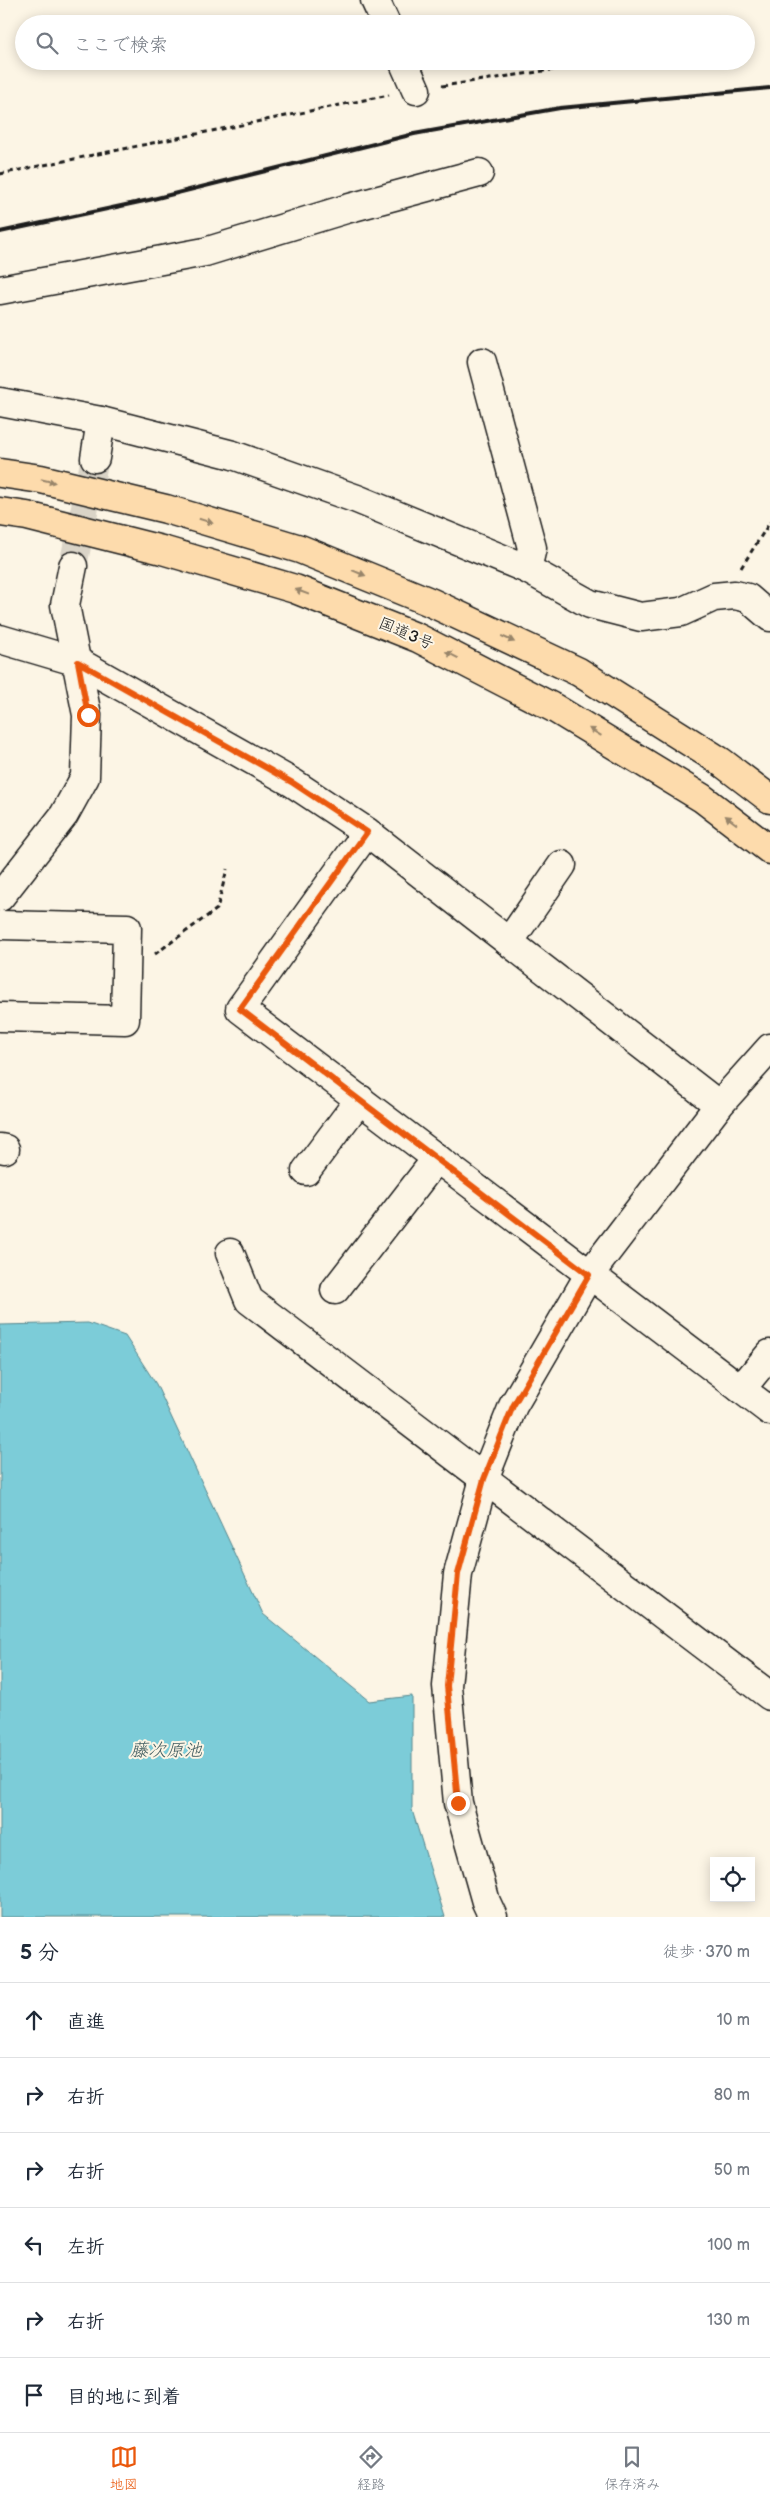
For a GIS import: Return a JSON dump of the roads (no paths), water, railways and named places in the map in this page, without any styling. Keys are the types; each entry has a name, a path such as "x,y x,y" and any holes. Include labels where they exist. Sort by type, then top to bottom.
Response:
{"highway":[{"path":"0,473 41,479 176,512 300,549 430,602 579,672 720,761 770,799"},
{"name":"国道3号","path":"0,512 27,516 162,550 295,589 418,638 554,708 702,798 770,850"}],"street":[{"path":"376,0 382,15"},
{"path":"407,70 416,90"},
{"path":"0,290 205,252 346,209 479,173"},
{"path":"482,362 532,548 527,568"},
{"path":"0,402 101,420 233,455 357,499 527,568 590,604 641,618 681,612 714,597 735,595 748,598 770,617"},
{"path":"94,458 101,420"},
{"path":"0,897 64,815 86,777 88,715 65,605 73,566"},
{"path":"0,638 78,662 293,783 367,832 719,1105"},
{"path":"367,832 240,1009 770,1411"},
{"path":"509,942 562,865"},
{"path":"0,925 127,928 125,1020 0,1017"},
{"path":"493,1917 486,1902 458,1803 447,1686 458,1574 484,1479 513,1406 589,1275 719,1105 770,1048"},
{"path":"306,1171 360,1099"},
{"path":"335,1290 437,1158"},
{"path":"230,1253 249,1300 770,1696"},
{"path":"741,1389 770,1354"}],"water":[{"name":"藤次原池","path":"88,1323 125,1336 156,1384 263,1614 369,1701 412,1696 412,1810 445,1917 0,1917 0,1325"}],"tunnel":[{"path":"73,566 95,458"}],"railway":[{"path":"0,232 149,200 414,134 560,108 770,88"}]}
